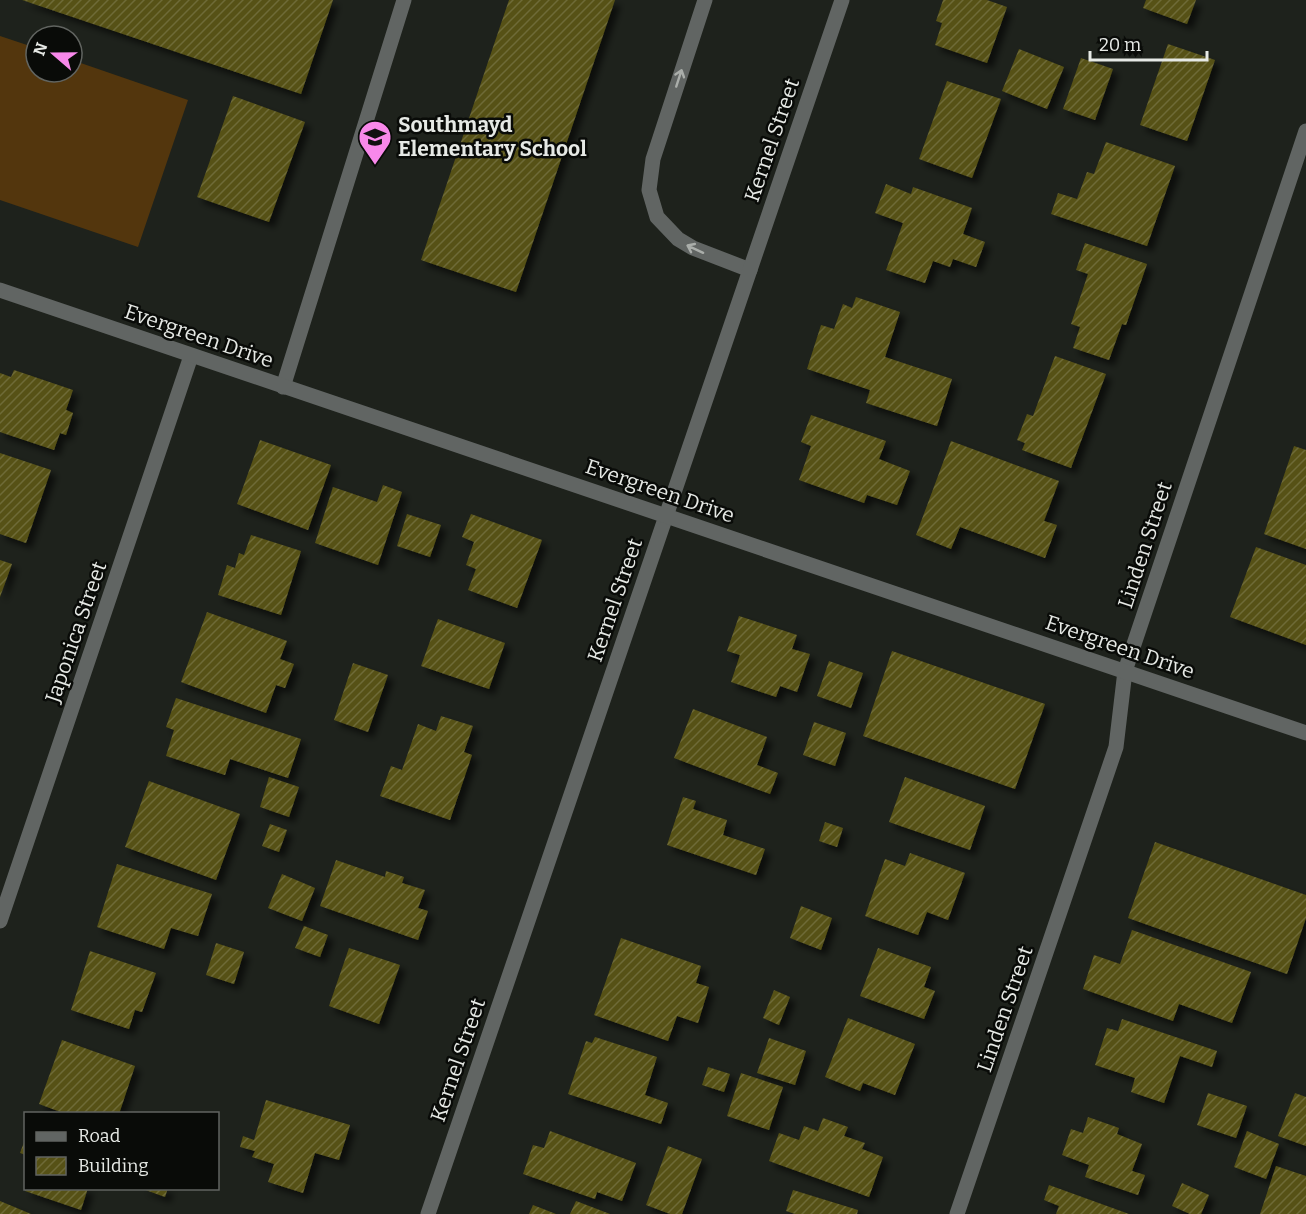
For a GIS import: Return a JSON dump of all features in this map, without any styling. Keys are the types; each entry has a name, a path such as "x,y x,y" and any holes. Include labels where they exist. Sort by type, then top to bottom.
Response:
{"street":[{"path":"283,387 404,0"},
{"path":"705,0 653,159 649,190 657,217 678,239 693,248 750,270"},
{"name":"Kernel Street","path":"428,1214 842,0"},
{"name":"Linden Street","path":"957,1214 1116,747 1125,671 1306,131"},
{"name":"Evergreen Drive","path":"0,290 1306,733"},
{"name":"Japonica Street","path":"0,921 191,356"}],"shaded area":[{"path":"0,36 24,44 24,84 84,84 84,64 188,100 138,247 0,200"}],"building":[{"path":"22,0 333,0 301,94"},
{"path":"509,0 615,0 516,292 421,260"},
{"path":"943,0 987,0 1007,7 987,63 935,45 942,23 936,21"},
{"path":"1146,0 1196,0 1187,24 1143,8"},
{"path":"1168,44 1215,60 1187,141 1140,125"},
{"path":"1019,49 1064,67 1047,109 1002,91"},
{"path":"1081,58 1113,69 1095,120 1063,109"},
{"path":"947,81 1001,99 972,178 919,159"},
{"path":"233,96 305,122 269,222 197,197"},
{"path":"1106,142 1175,166 1147,246 1051,214 1058,193 1077,199 1087,172 1094,174"},
{"path":"886,184 911,194 913,187 972,208 963,234 985,242 976,267 953,259 950,267 933,261 925,283 886,270 903,223 875,213"},
{"path":"1085,243 1147,264 1126,325 1122,324 1109,360 1073,348 1080,327 1071,324 1088,274 1076,270"},
{"path":"856,297 900,312 885,357 952,379 937,426 866,403 870,390 807,369 821,325 834,329 843,304 852,308"},
{"path":"1055,356 1106,374 1071,468 1022,450 1025,443 1017,440 1027,414 1033,416"},
{"path":"14,370 73,390 66,410 73,413 66,435 60,433 54,450 0,432 0,373 11,377"},
{"path":"811,415 886,441 879,459 910,471 897,505 867,495 864,503 799,480 811,446 801,442"},
{"path":"260,440 331,465 308,530 237,504"},
{"path":"951,441 1059,481 1044,521 1057,525 1045,558 960,527 951,549 916,535"},
{"path":"1294,446 1306,450 1306,549 1264,534"},
{"path":"0,453 51,470 26,543 0,534"},
{"path":"383,485 402,492 378,565 315,543 333,487 377,502"},
{"path":"407,514 441,525 430,557 397,546"},
{"path":"471,514 542,540 517,608 468,590 476,569 466,565 474,542 462,537"},
{"path":"251,535 301,551 281,615 218,595 227,565 235,568 239,553 244,555"},
{"path":"1256,547 1306,565 1306,645 1230,617"},
{"path":"0,560 12,564 0,597"},
{"path":"207,612 287,641 280,659 294,664 285,688 276,685 266,713 181,682"},
{"path":"739,616 797,635 792,649 810,654 797,692 780,686 776,697 731,682 740,655 727,651"},
{"path":"438,619 505,643 489,689 421,666"},
{"path":"892,651 1045,704 1015,789 863,736"},
{"path":"829,661 863,673 851,708 817,696"},
{"path":"353,663 388,675 368,732 334,720"},
{"path":"176,698 301,739 288,778 230,759 225,775 166,756 174,730 166,727"},
{"path":"693,709 767,737 757,765 778,773 770,794 674,758"},
{"path":"441,716 473,726 464,752 472,755 450,820 380,796 391,766 402,770 418,724 436,731"},
{"path":"814,722 846,733 835,766 803,755"},
{"path":"269,777 299,787 289,817 260,807"},
{"path":"905,777 985,806 970,850 889,822"},
{"path":"149,781 240,814 216,880 125,847"},
{"path":"683,797 696,801 693,809 727,820 723,835 765,849 756,875 667,845"},
{"path":"825,822 843,828 837,847 819,841"},
{"path":"270,824 287,830 279,852 262,846"},
{"path":"1155,842 1306,895 1306,918 1287,974 1128,918"},
{"path":"910,853 965,873 948,920 927,912 918,935 865,916 885,859 905,866"},
{"path":"336,860 385,877 386,871 404,877 402,883 425,890 418,908 428,911 418,940 320,906"},
{"path":"117,864 212,894 198,936 171,928 164,949 97,927"},
{"path":"282,874 315,888 302,921 268,908"},
{"path":"801,906 832,918 821,950 790,938"},
{"path":"304,926 328,935 320,957 295,948"},
{"path":"1132,930 1251,972 1232,1023 1179,1004 1173,1021 1083,989 1094,955 1120,964"},
{"path":"621,938 701,966 696,983 709,987 698,1023 677,1016 668,1041 594,1015"},
{"path":"216,943 244,952 234,984 206,975"},
{"path":"349,948 400,965 379,1024 329,1006"},
{"path":"878,948 931,967 924,987 935,991 924,1019 860,996"},
{"path":"90,951 156,973 142,1012 135,1010 129,1029 71,1010"},
{"path":"774,990 790,997 779,1025 763,1018"},
{"path":"848,1018 915,1044 895,1095 863,1083 860,1091 825,1077"},
{"path":"1122,1019 1217,1051 1212,1067 1180,1056 1164,1103 1131,1092 1135,1078 1095,1065 1107,1028 1118,1031"},
{"path":"595,1037 657,1057 645,1095 668,1103 661,1124 568,1094 586,1041 592,1043"},
{"path":"769,1038 806,1051 795,1085 757,1073"},
{"path":"62,1040 135,1066 120,1112 61,1112 39,1104"},
{"path":"708,1067 730,1074 724,1092 702,1085"},
{"path":"741,1073 783,1087 769,1130 727,1116"},
{"path":"1208,1093 1247,1106 1236,1138 1197,1125"},
{"path":"1295,1093 1306,1097 1306,1146 1278,1136"},
{"path":"266,1100 350,1125 339,1160 315,1153 303,1193 268,1182 274,1164 252,1157 255,1151 240,1147 243,1136 254,1140"},
{"path":"1088,1117 1119,1128 1117,1134 1142,1144 1132,1171 1145,1175 1138,1195 1085,1177 1089,1165 1062,1155 1071,1129 1083,1133"},
{"path":"823,1118 848,1127 844,1136 865,1143 862,1149 883,1157 869,1197 769,1161 779,1133 799,1140 804,1126 818,1131"},
{"path":"550,1131 636,1163 622,1201 597,1192 595,1199 523,1174 533,1145 544,1148"},
{"path":"1247,1131 1279,1144 1266,1179 1234,1167"},
{"path":"24,1142 24,1154 20,1153"},
{"path":"668,1146 702,1159 682,1214 670,1214 646,1205"},
{"path":"1276,1166 1306,1176 1306,1214 1260,1214"},
{"path":"1182,1183 1209,1195 1201,1214 1190,1214 1172,1206"},
{"path":"1049,1185 1129,1214 1056,1214 1059,1206 1044,1200"},
{"path":"25,1190 87,1190 81,1210"},
{"path":"146,1190 167,1190 165,1197"},
{"path":"793,1190 858,1210 857,1214 795,1214 786,1211"},
{"path":"0,1201 31,1214 0,1214"},
{"path":"576,1201 610,1214 570,1214"},
{"path":"533,1205 556,1214 529,1214"}],"place":[{"name":"Southmayd Elementary School","path":"375,166"}]}
